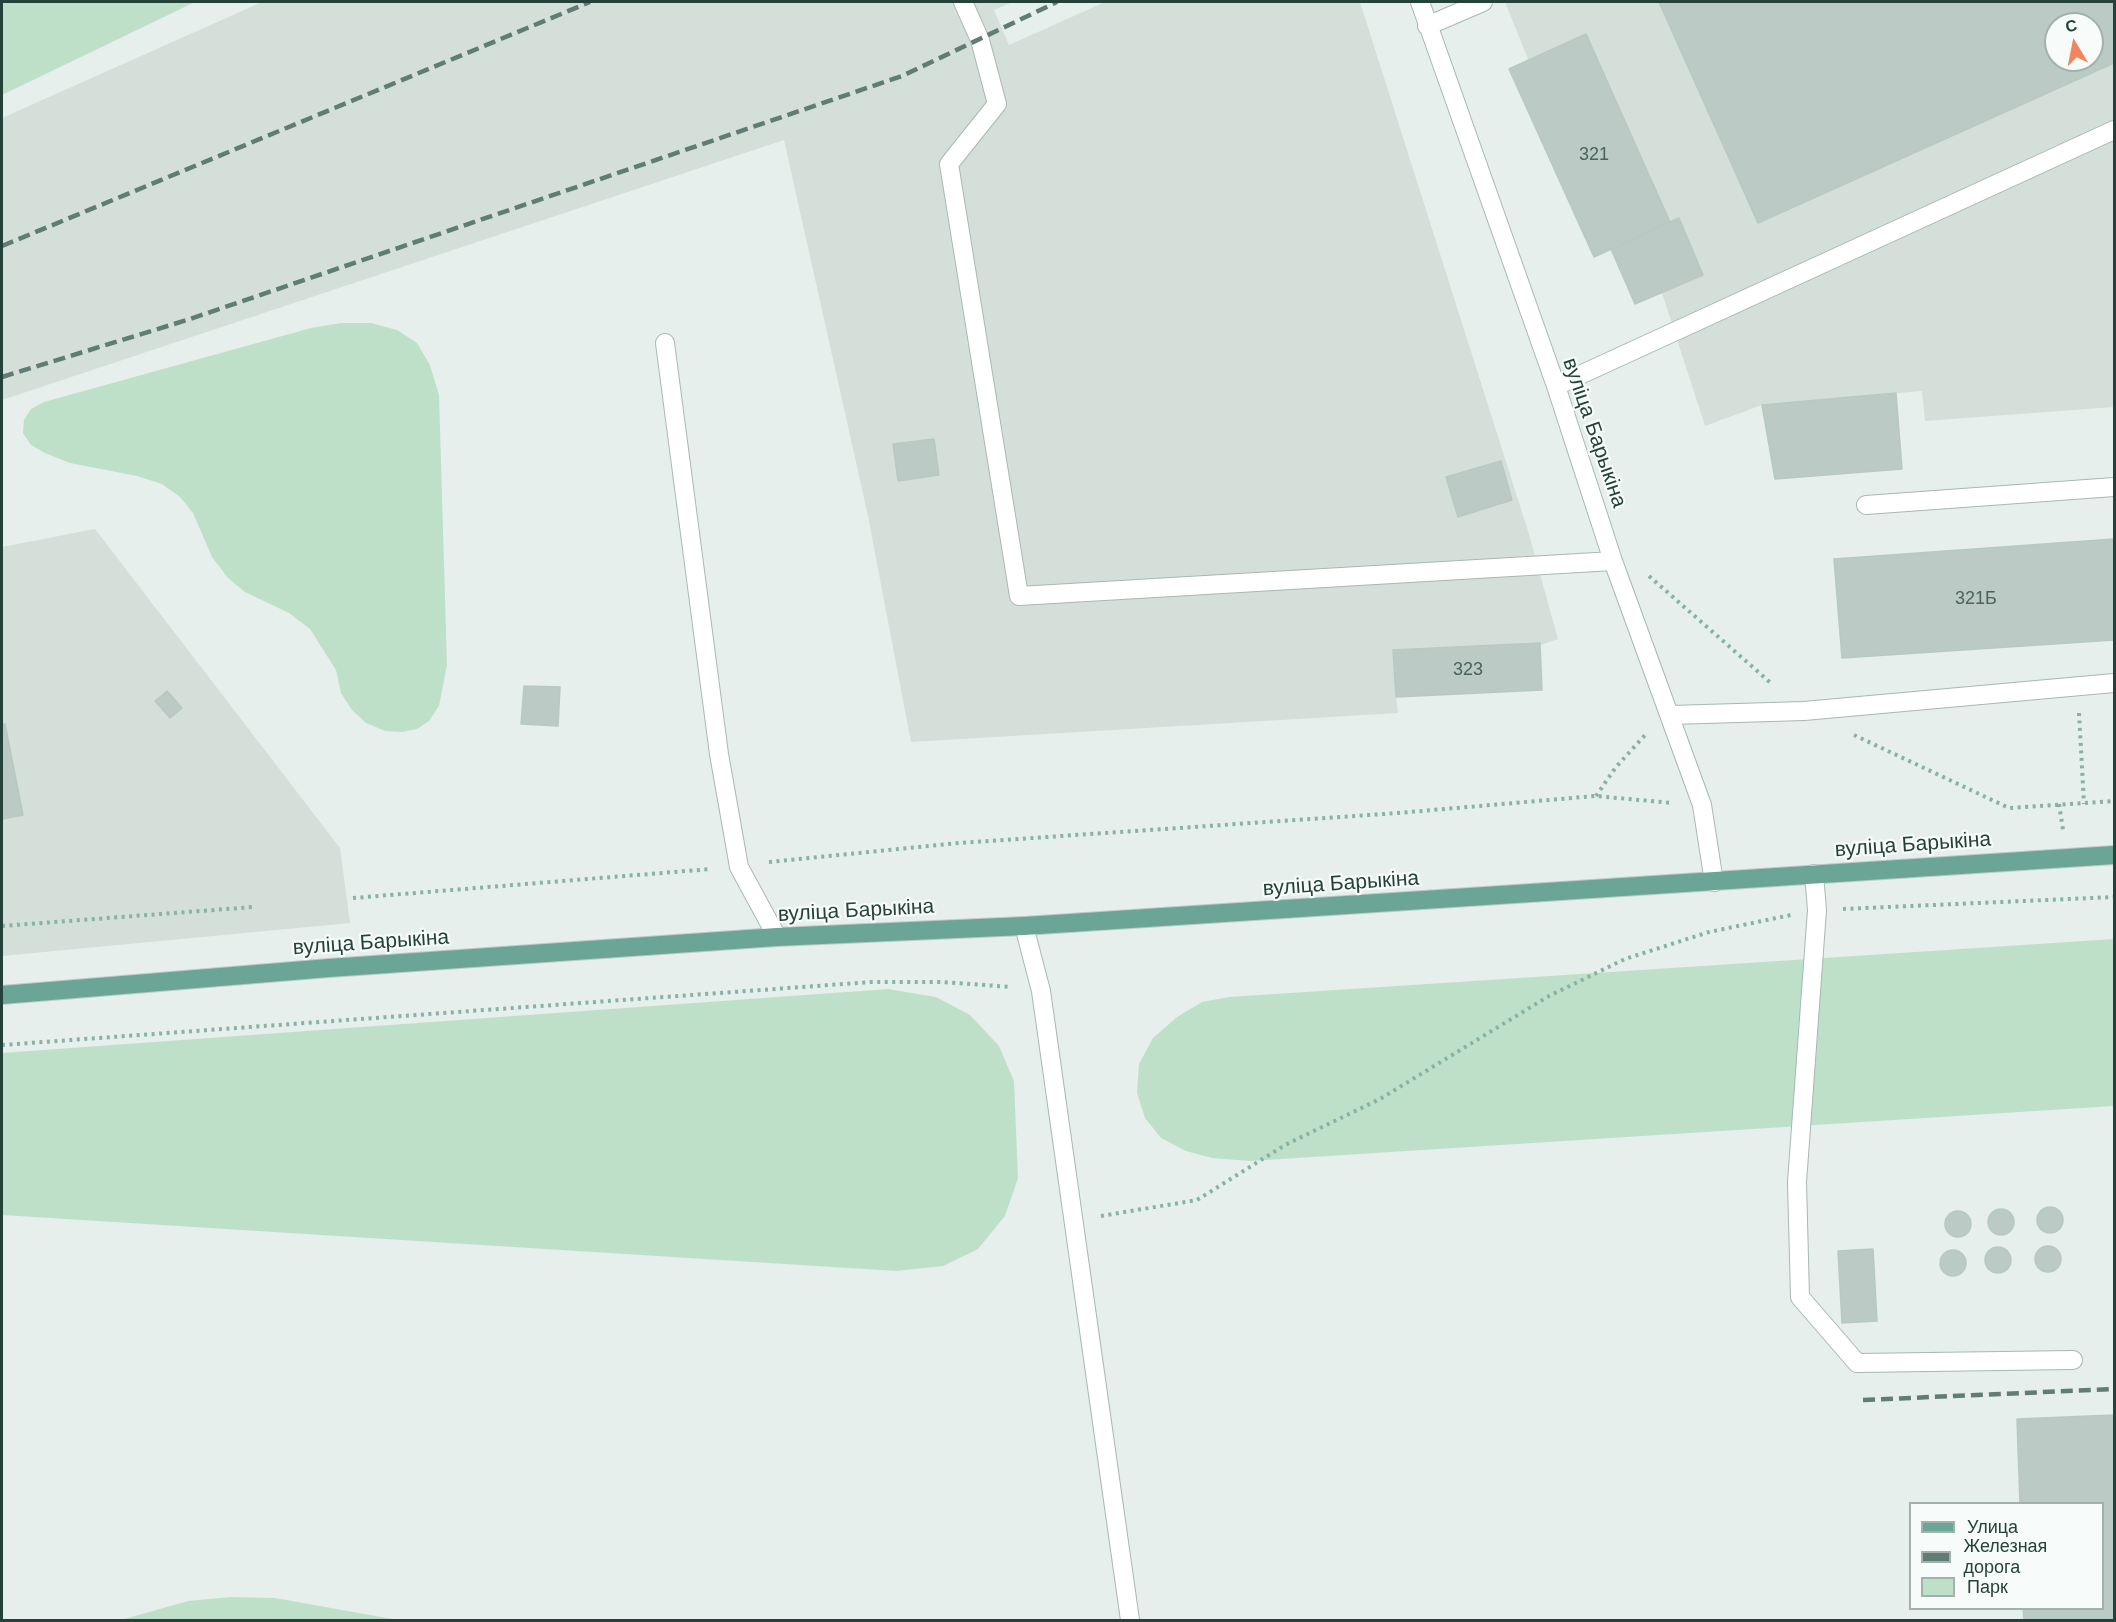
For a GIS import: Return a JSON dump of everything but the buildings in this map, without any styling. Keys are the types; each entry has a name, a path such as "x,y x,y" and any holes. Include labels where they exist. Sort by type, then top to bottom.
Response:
{"main road":[{"name":"вуліца Барыкіна","path":"2,994 341,967 777,938 1023,927 2115,855"}],"lane":[{"path":"963,2 980,40 997,104 949,164 1019,596 1613,561"},
{"name":"вуліца Барыкіна","path":"1420,2 1556,386 1613,561 1671,715 1701,805 1714,882"},
{"path":"1427,26 1483,2"},
{"path":"1556,386 2115,130"},
{"path":"665,343 719,754 739,867 777,938"},
{"path":"1866,505 2115,487"},
{"path":"1671,715 1804,711 2115,683"},
{"path":"1814,874 1817,910 1797,1182 1800,1298 1857,1364 2073,1360"},
{"path":"1023,927 1041,991 1130,1620"}],"path":[{"path":"2077,685 2084,804"},
{"path":"1595,796 1616,767 1643,737 1671,715"},
{"path":"352,898 739,867 781,860 959,843 1398,813 1595,796 1701,805"},
{"path":"2009,808 2115,801"},
{"path":"1073,1221 1197,1200 1285,1145 1380,1099 1549,996 1625,959 1709,932 1817,910 2115,897"},
{"path":"2,926 254,907"},
{"path":"2,1045 871,982 994,984 1041,991"}],"shaded area":[{"path":"262,2 1013,2 994,10 1009,45 1105,2 1360,2 1528,531 1558,639 1396,697 1398,713 911,742 868,516 784,140 2,400 2,118"},
{"path":"1505,2 2114,2 2114,407 1925,421 1922,391 1762,405 1705,426 1662,293 1635,304 1611,249 1594,257 1509,69 1528,59"},
{"path":"95,529 340,848 350,923 2,956 2,547"}],"green space":[{"path":"2,2 195,2 2,95"},
{"path":"341,323 371,323 397,330 417,343 430,365 439,395 447,665 439,706 429,721 417,729 402,732 385,731 366,723 352,710 341,693 336,670 310,629 289,613 245,592 228,578 212,557 193,513 180,497 162,484 137,476 70,463 45,453 31,445 23,433 24,420 31,409 44,402 311,328"},
{"path":"2114,939 2114,1106 1250,1161 1212,1158 1186,1151 1161,1138 1145,1118 1137,1093 1139,1064 1153,1038 1177,1017 1202,1002 1229,997"},
{"path":"888,989 936,997 970,1015 999,1046 1014,1081 1018,1178 1005,1216 978,1249 943,1266 896,1271 2,1215 2,1053"},
{"path":"231,1597 275,1598 398,1620 121,1620 188,1601"}],"railway":[{"path":"2,246 590,2"},
{"path":"2,377 187,320 902,76 1057,2"},
{"path":"1863,1400 2114,1389"}]}
